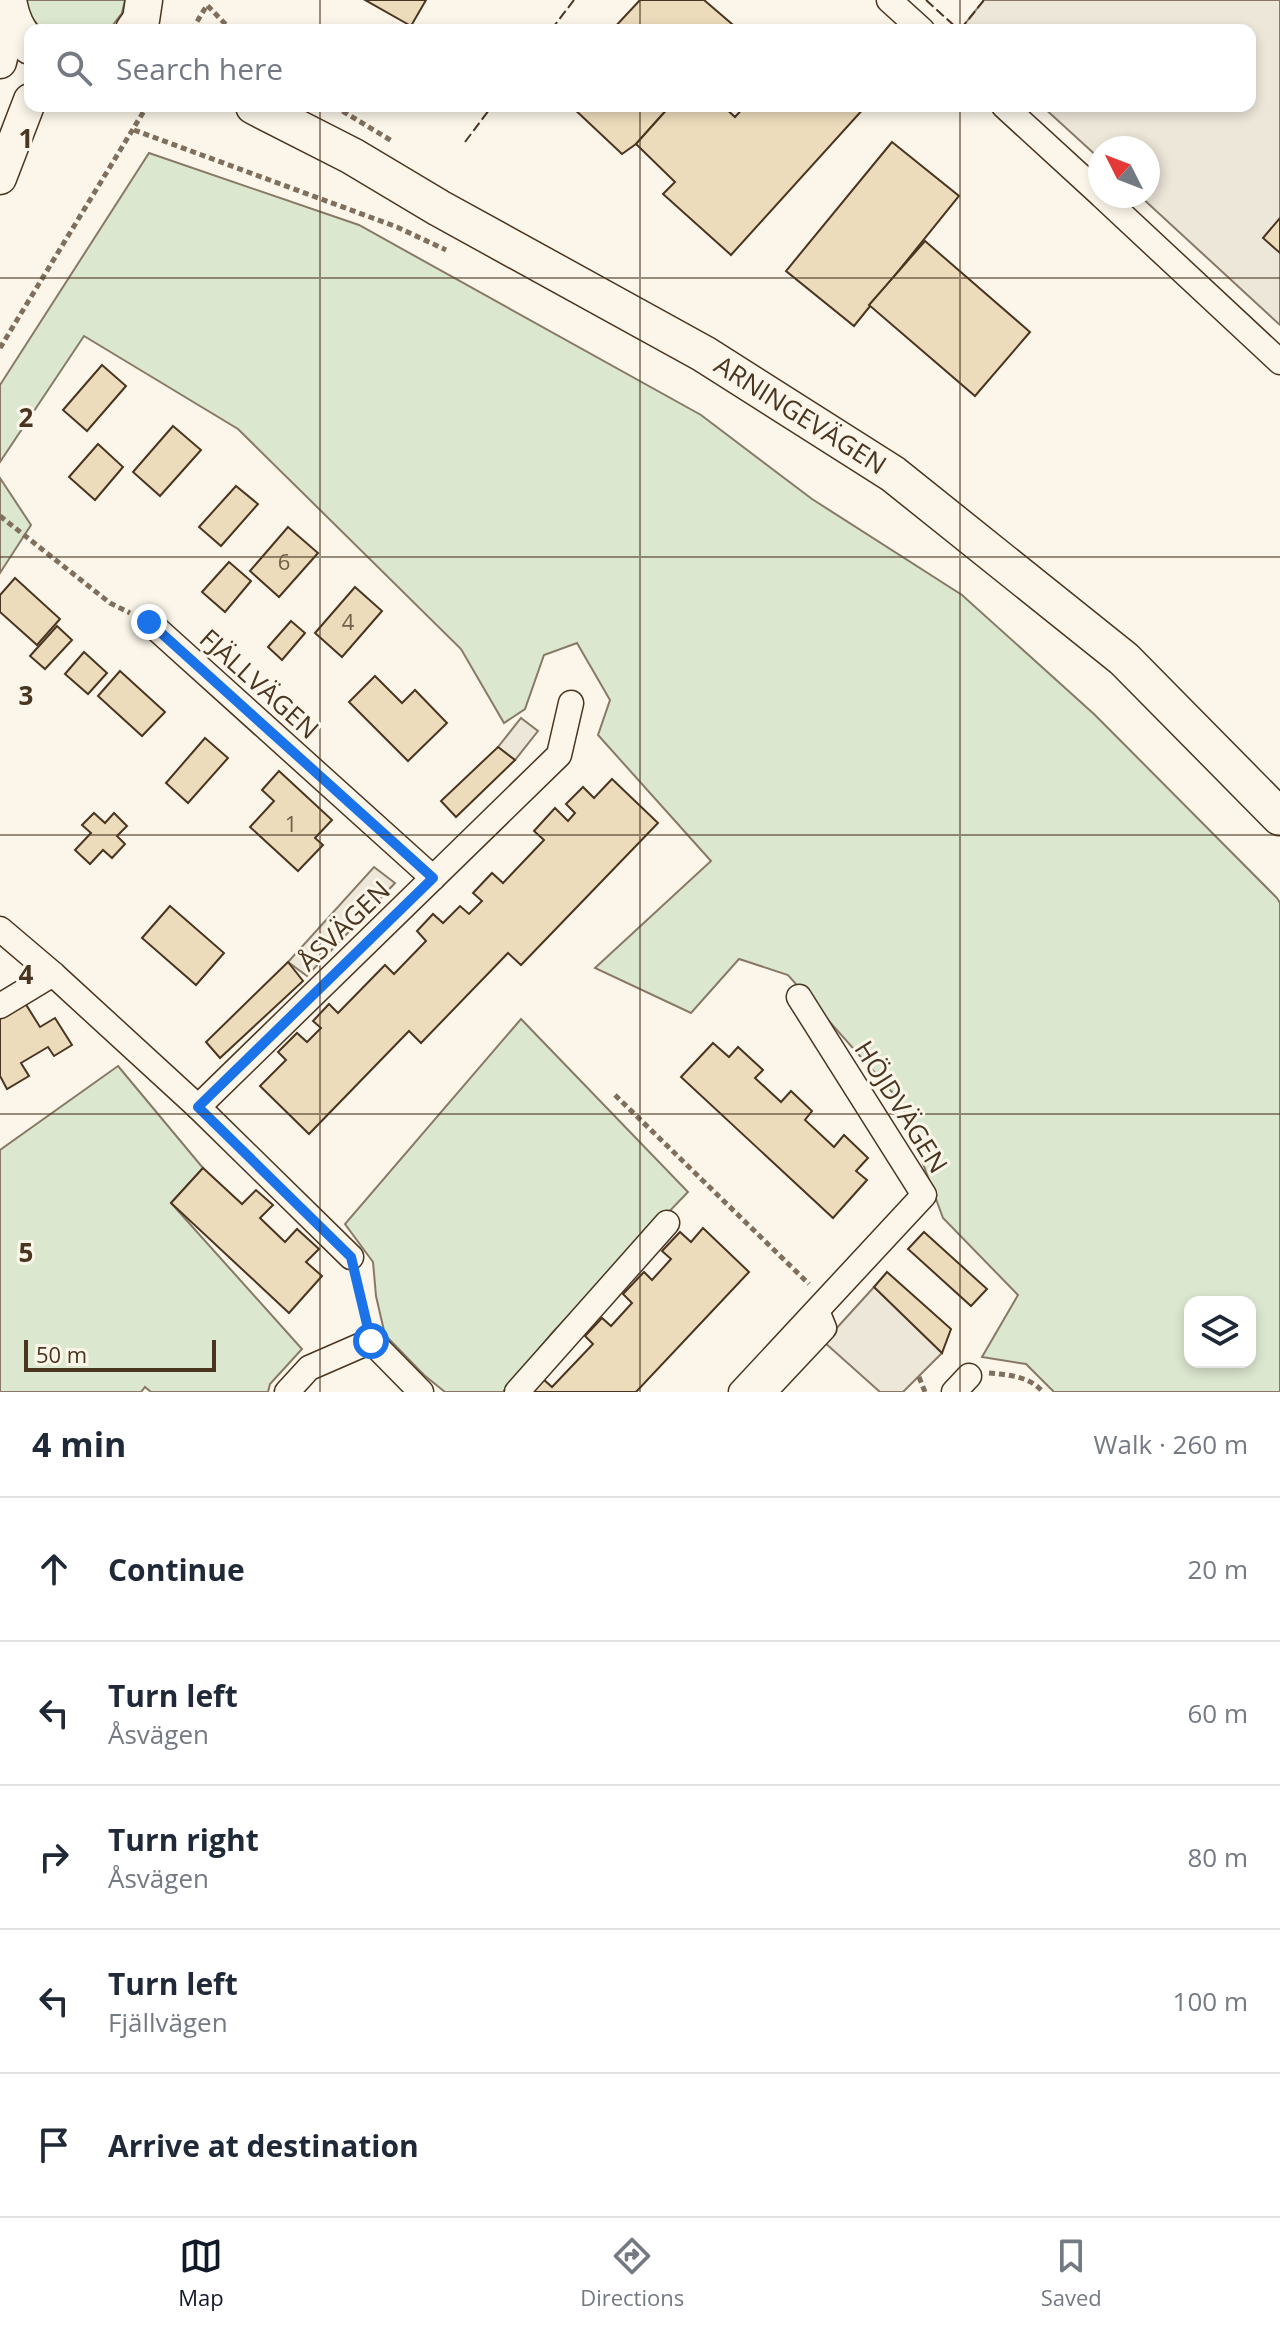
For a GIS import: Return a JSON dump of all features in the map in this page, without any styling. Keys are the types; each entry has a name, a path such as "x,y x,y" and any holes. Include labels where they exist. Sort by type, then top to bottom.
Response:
{"main road":[{"path":"0,62 16,21"},
{"path":"0,178 25,112"},
{"name":"ARNINGEVÄGEN","path":"266,112 352,156 439,208 704,354 893,474 1124,659 1280,817"}],"street":[{"path":"889,0 915,24"},
{"path":"1011,112 1088,183"},
{"path":"1115,208 1280,362"},
{"name":"FJÄLLVÄGEN","path":"149,622 433,878"},
{"name":"ÅSVÄGEN","path":"198,1107 559,755 571,703"},
{"path":"0,929 198,1107 351,1257"},
{"path":"0,1006 53,974"},
{"name":"HÖJDVÄGEN","path":"741,1392 924,1195 799,997"},
{"path":"517,1392 667,1223"},
{"name":"HÖJDVÄGEN","path":"764,1392 824,1328 821,1306"},
{"path":"287,1392 309,1368 371,1341 421,1392"}],"path":[{"path":"195,24 208,2 226,24"},
{"path":"0,348 144,112"},
{"path":"134,130 397,227 448,251"},
{"path":"0,516 110,603 149,622"},
{"path":"615,1095 821,1306"},
{"path":"351,1257 371,1341"},
{"path":"961,1384 986,1372 1018,1376 1043,1392"},
{"path":"919,1377 925,1392"}],"green space":[{"path":"25,0 125,0 122,13 114,24 37,24 29,15"},
{"path":"149,153 359,225 701,415 812,499 962,595 1095,715 1280,903 1280,1392 1054,1392 1026,1364 982,1357 1018,1295 943,1218 900,1101 788,975 739,959 691,1013 595,968 711,861 598,735 610,700 577,643 544,655 525,709 504,723 461,649 238,429 84,336 0,462 0,385"},
{"path":"0,478 31,525 0,573"},
{"path":"521,1019 688,1192 553,1332 503,1392 445,1392 385,1335 376,1296 373,1262 345,1224"},
{"path":"118,1066 203,1168 171,1203 302,1349 270,1384 268,1392 151,1392 145,1387 141,1392 0,1392 0,1150"}],"shaded area":[{"path":"984,0 1280,0 1280,325 1153,208 1160,208 1160,136 1088,136 1088,148 1049,112 1256,112 1256,24 965,24"},
{"path":"521,718 538,731 515,760 498,747"},
{"path":"374,867 395,883 307,976 288,962"},
{"path":"874,1287 942,1353 903,1392 880,1392 824,1342"}],"building":[{"path":"365,0 426,0 412,24"},
{"path":"640,0 704,0 732,24 618,24"},
{"path":"577,112 665,112 636,144 622,154"},
{"path":"665,112 730,112 735,117 740,112 861,112 731,255 663,194 675,182 636,144"},
{"path":"892,142 959,196 854,326 786,271"},
{"path":"1280,218 1280,253 1263,238"},
{"path":"925,241 1030,332 975,396 869,305"},
{"path":"102,365 126,386 87,431 63,410"},
{"path":"173,426 201,450 160,496 133,472"},
{"path":"98,444 123,467 95,500 69,477"},
{"path":"236,486 258,504 221,546 199,527"},
{"path":"288,527 318,553 279,597 250,571"},
{"path":"229,562 251,581 225,612 202,592"},
{"path":"15,578 60,619 37,645 0,612 0,595"},
{"path":"355,587 382,611 342,657 315,633"},
{"path":"291,621 305,633 282,660 268,647"},
{"path":"57,626 72,640 45,669 30,656"},
{"path":"84,652 107,673 88,694 65,674"},
{"path":"120,671 165,712 142,736 98,696"},
{"path":"375,676 402,703 415,690 447,723 408,761 349,702"},
{"path":"205,738 228,758 188,803 166,783"},
{"path":"498,747 515,760 456,817 441,801"},
{"path":"279,771 332,820 315,838 323,845 298,871 250,827 274,801 262,790"},
{"path":"612,779 658,823 521,965 508,953 421,1043 409,1031 309,1134 260,1086 286,1060 278,1052 297,1033 307,1042 321,1028 313,1021 329,1004 338,1013 385,965 394,974 426,941 417,931 433,914 443,923 460,906 469,914 482,901 473,893 492,873 503,883 544,840 534,831 555,808 568,821 575,813 566,804 583,787 594,798"},
{"path":"94,813 105,823 114,813 127,826 117,836 125,844 112,858 103,850 90,864 75,850 91,833 82,825"},
{"path":"170,906 224,953 196,985 142,938"},
{"path":"288,962 303,981 220,1058 206,1042"},
{"path":"25,1003 40,1027 55,1018 72,1045 54,1056 48,1047 21,1063 29,1076 7,1089 0,1076 0,1019"},
{"path":"713,1043 729,1057 738,1047 763,1070 755,1078 781,1102 791,1091 812,1111 805,1120 834,1147 844,1135 868,1158 856,1171 867,1180 833,1218 681,1077"},
{"path":"203,1168 242,1204 256,1190 273,1205 260,1218 285,1242 297,1229 319,1249 306,1262 322,1276 289,1313 171,1203"},
{"path":"703,1228 749,1272 636,1392 531,1392 543,1379 552,1387 593,1344 585,1336 602,1318 611,1326 632,1303 623,1294 644,1272 652,1280 671,1259 662,1251 680,1232 691,1242"},
{"path":"924,1232 987,1289 971,1306 908,1249"},
{"path":"887,1272 951,1329 942,1353 874,1287"}],"fence":[{"path":"556,24 574,0"},
{"path":"926,0 952,24"},
{"path":"965,24 984,0"},
{"path":"465,142 488,112"}],"route":[{"path":"149,622 433,878 198,1107 351,1257 371,1341"}]}
